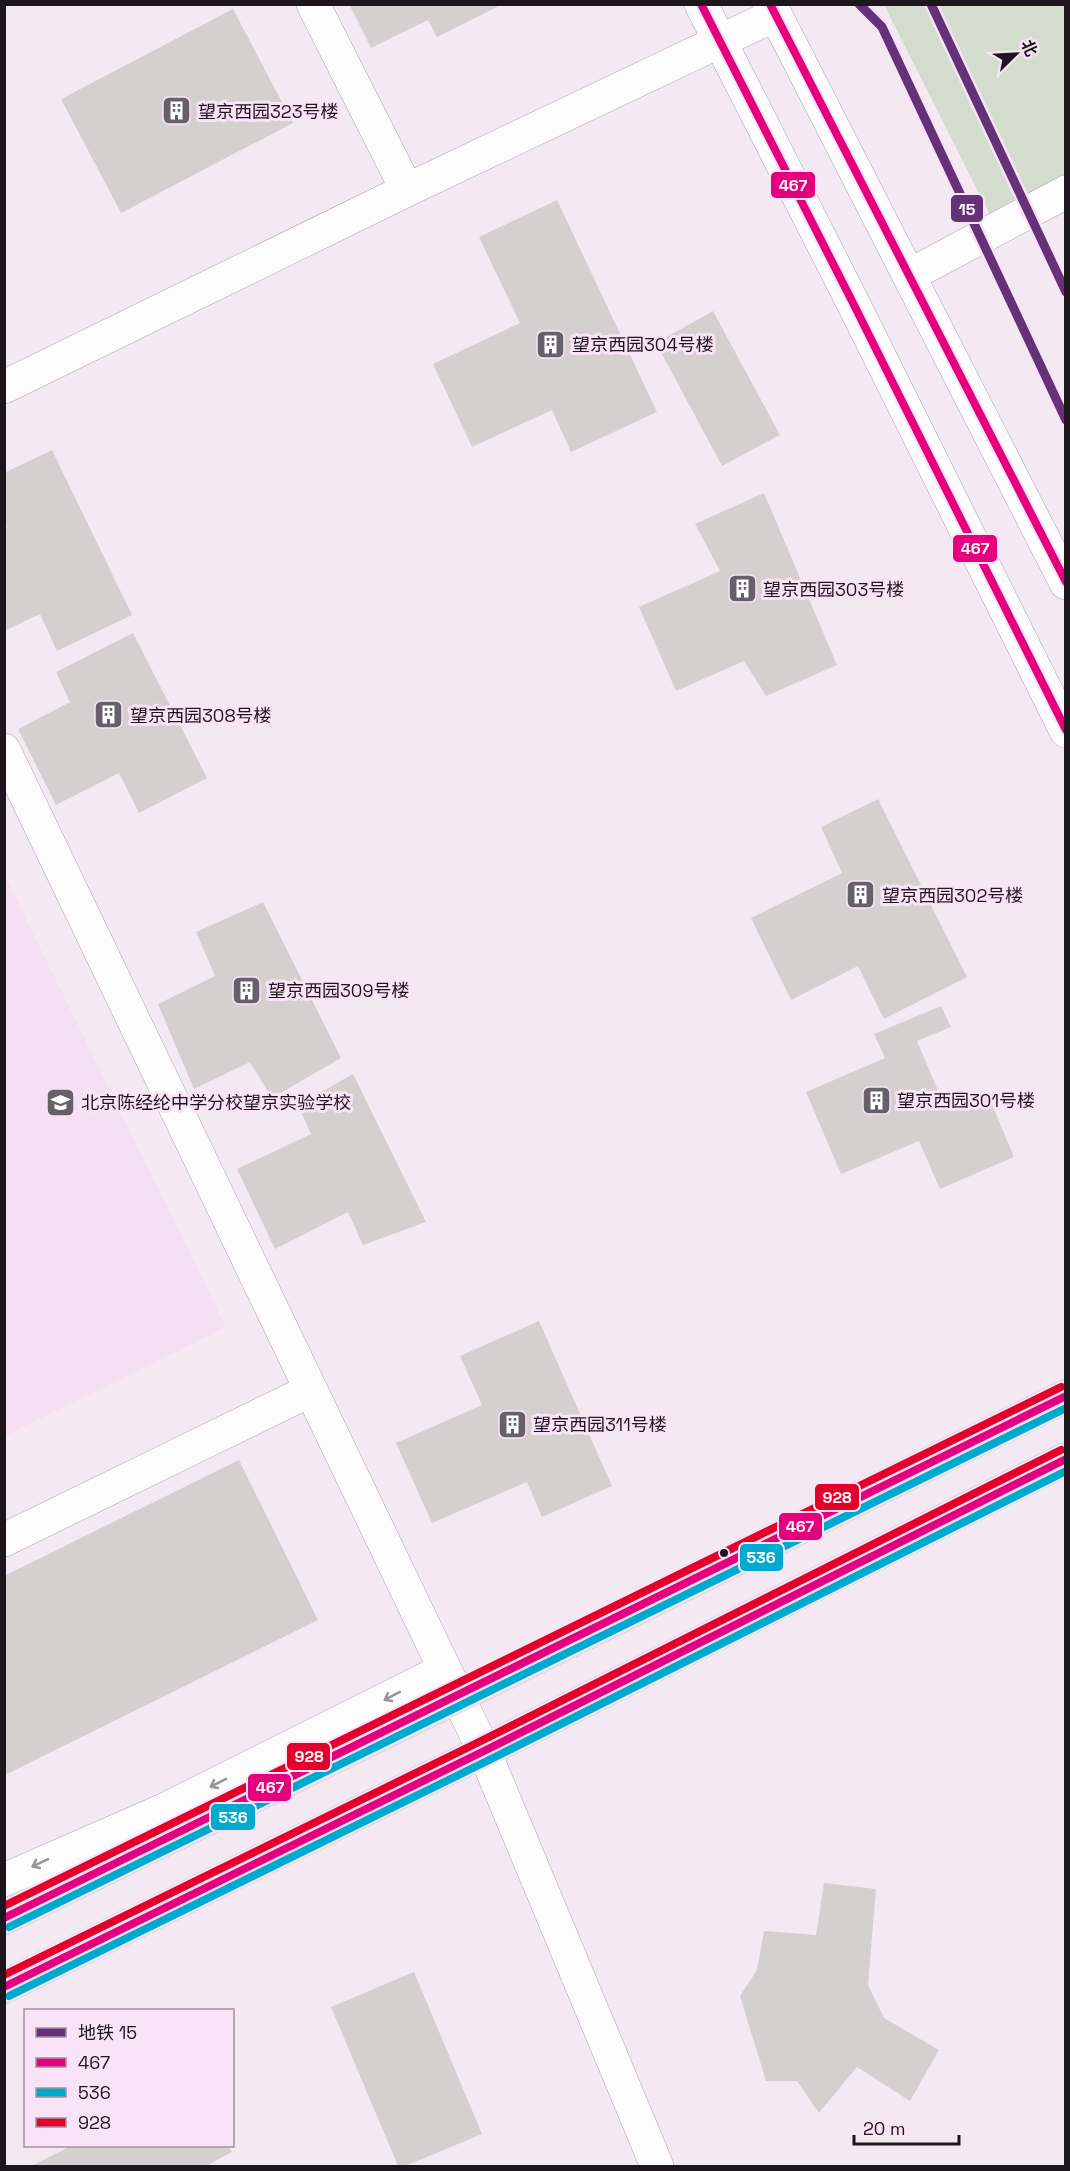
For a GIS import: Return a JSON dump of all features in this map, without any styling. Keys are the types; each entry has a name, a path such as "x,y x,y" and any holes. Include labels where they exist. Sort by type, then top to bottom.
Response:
{"main road":[{"path":"4,1918 450,1683 1065,1396"},
{"path":"4,1987 484,1751 1065,1459"}],"street":[{"path":"313,4 407,190"},
{"path":"701,4 853,303 1065,731"},
{"path":"4,387 407,190 719,42 773,10 1065,583"},
{"path":"910,275 1065,192"},
{"path":"4,750 484,1751 657,2166"},
{"path":"4,1540 311,1390"},
{"path":"4,1880 450,1683"}],"shaded area":[{"name":"北京陈经纶中学分校望京实验学校","path":"5,876 226,1327 4,1436"}],"green space":[{"path":"884,5 1065,5 1065,174 990,215"}],"building":[{"path":"349,4 496,4 497,7 437,37 428,20 371,48"},
{"name":"望京西园323号楼","path":"233,9 293,123 121,213 61,99"},
{"name":"望京西园304号楼","path":"557,200 657,412 571,452 552,410 472,447 433,364 520,323 479,237"},
{"path":"713,311 780,435 722,466 656,343"},
{"path":"52,450 132,615 57,651 40,614 4,631 4,528 7,527 4,521 4,473"},
{"name":"望京西园303号楼","path":"764,493 837,665 766,696 744,661 676,691 639,607 720,571 695,524"},
{"name":"望京西园308号楼","path":"133,633 207,778 139,813 119,773 56,805 18,729 70,702 56,672"},
{"name":"望京西园302号楼","path":"878,799 967,977 884,1019 858,966 791,1000 751,918 842,873 821,827"},
{"name":"望京西园309号楼","path":"263,902 341,1058 272,1098 250,1062 194,1089 158,1004 215,976 196,932"},
{"name":"望京西园301号楼","path":"941,1006 951,1027 917,1041 945,1107 986,1090 1014,1157 940,1189 919,1141 841,1174 806,1092 885,1058 874,1034"},
{"path":"353,1074 426,1222 363,1245 348,1212 275,1249 237,1169 311,1134 298,1105"},
{"name":"望京西园311号楼","path":"539,1321 612,1486 542,1517 527,1482 432,1523 396,1443 482,1405 460,1356"},
{"path":"239,1460 318,1620 7,1774 4,1768 4,1576"},
{"path":"824,1883 876,1889 868,1985 884,2018 939,2050 910,2101 857,2067 819,2113 797,2081 766,2081 740,1996 757,1970 764,1931 816,1935"},
{"path":"414,1972 482,2134 405,2166 398,2166 331,2007"},
{"path":"69,2147 229,2147 232,2152 206,2166 31,2166"}],"metro line":[{"name":"15","path":"859,4 882,27 1066,420"},
{"name":"15","path":"931,4 1066,292"}],"transit line":[{"name":"467","path":"701,4 1066,730"},
{"name":"467","path":"770,4 1066,582"},
{"name":"928","path":"4,1906 1061,1387"},
{"name":"467","path":"4,1918 1066,1396"},
{"name":"536","path":"9,1927 1066,1408"},
{"name":"928","path":"4,1975 479,1742 1061,1450"},
{"name":"467","path":"4,1987 484,1751 1066,1459"},
{"name":"536","path":"9,1996 489,1760 1066,1471"}],"place":[{"name":"望京西园323号楼","path":"177,111"},
{"name":"望京西园304号楼","path":"551,344"},
{"name":"望京西园303号楼","path":"742,589"},
{"name":"望京西园308号楼","path":"109,715"},
{"name":"望京西园302号楼","path":"861,895"},
{"name":"望京西园309号楼","path":"247,990"},
{"name":"望京西园301号楼","path":"876,1100"},
{"name":"北京陈经纶中学分校望京实验学校","path":"60,1102"},
{"name":"望京西园311号楼","path":"512,1424"}]}
